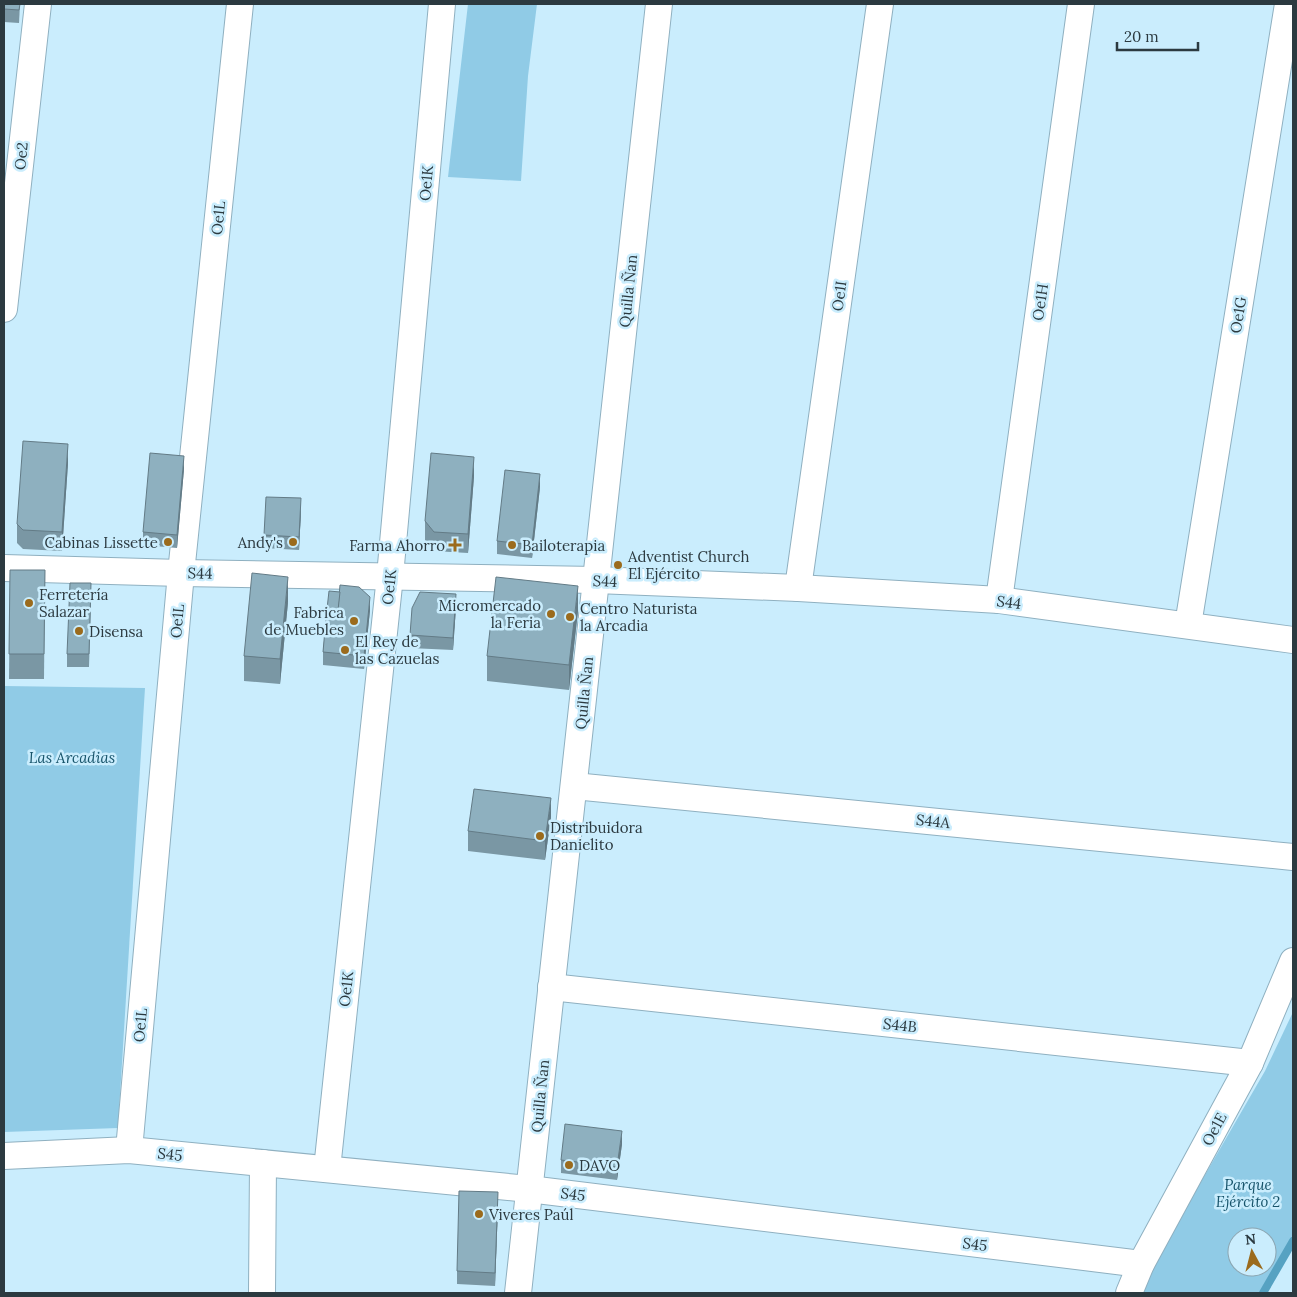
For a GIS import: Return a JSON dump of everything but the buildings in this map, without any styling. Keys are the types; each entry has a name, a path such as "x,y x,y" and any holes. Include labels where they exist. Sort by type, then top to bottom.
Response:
{"street":[{"name":"Oe2","path":"4,309 12,154 38,4"},
{"name":"Oe1L","path":"129,1150 182,573 240,4"},
{"name":"Oe1K","path":"327,1169 390,576 442,4"},
{"name":"Quilla Ñan","path":"518,1293 659,4"},
{"name":"Oe1I","path":"798,588 880,4"},
{"name":"Oe1H","path":"999,600 1081,4"},
{"name":"Oe1G","path":"1188,625 1288,4"},
{"name":"S44","path":"4,568 596,580 798,588 999,600 1293,640"},
{"name":"S44A","path":"574,786 1293,857"},
{"name":"Oe1E","path":"1129,1293 1141,1264 1250,1063 1293,961"},
{"name":"S44B","path":"551,987 1250,1063"},
{"name":"S45","path":"4,1156 129,1150 263,1162 529,1188 1141,1264"},
{"path":"262,1293 263,1162"}],"green space":[{"path":"468,4 537,4 528,76 521,181 448,177"},
{"name":"Las Arcadias","path":"4,686 145,688 118,1128 4,1132"},
{"name":"Parque Ejército 2","path":"1293,1012 1293,1240 1290,1246 1277,1266 1277,1227 1227,1227 1227,1277 1270,1277 1260,1293 1141,1293 1150,1270 1265,1071"}],"waterway":[{"path":"1263,1293 1293,1241"}],"place":[{"name":"Cabinas Lissette","path":"168,542"},
{"name":"Andy's","path":"293,542"},
{"name":"Farma Ahorro","path":"455,545"},
{"name":"Bailoterapia","path":"512,545"},
{"name":"Adventist Church El Ejército","path":"618,565"},
{"name":"Ferretería Salazar","path":"29,603"},
{"name":"Micromercado la Feria","path":"551,614"},
{"name":"Centro Naturista la Arcadia","path":"570,617"},
{"name":"Fabrica de Muebles","path":"354,621"},
{"name":"Disensa","path":"79,631"},
{"name":"El Rey de las Cazuelas","path":"345,650"},
{"name":"Distribuidora Danielito","path":"540,836"},
{"name":"DAVO","path":"569,1165"},
{"name":"Viveres Paúl","path":"479,1214"}]}
